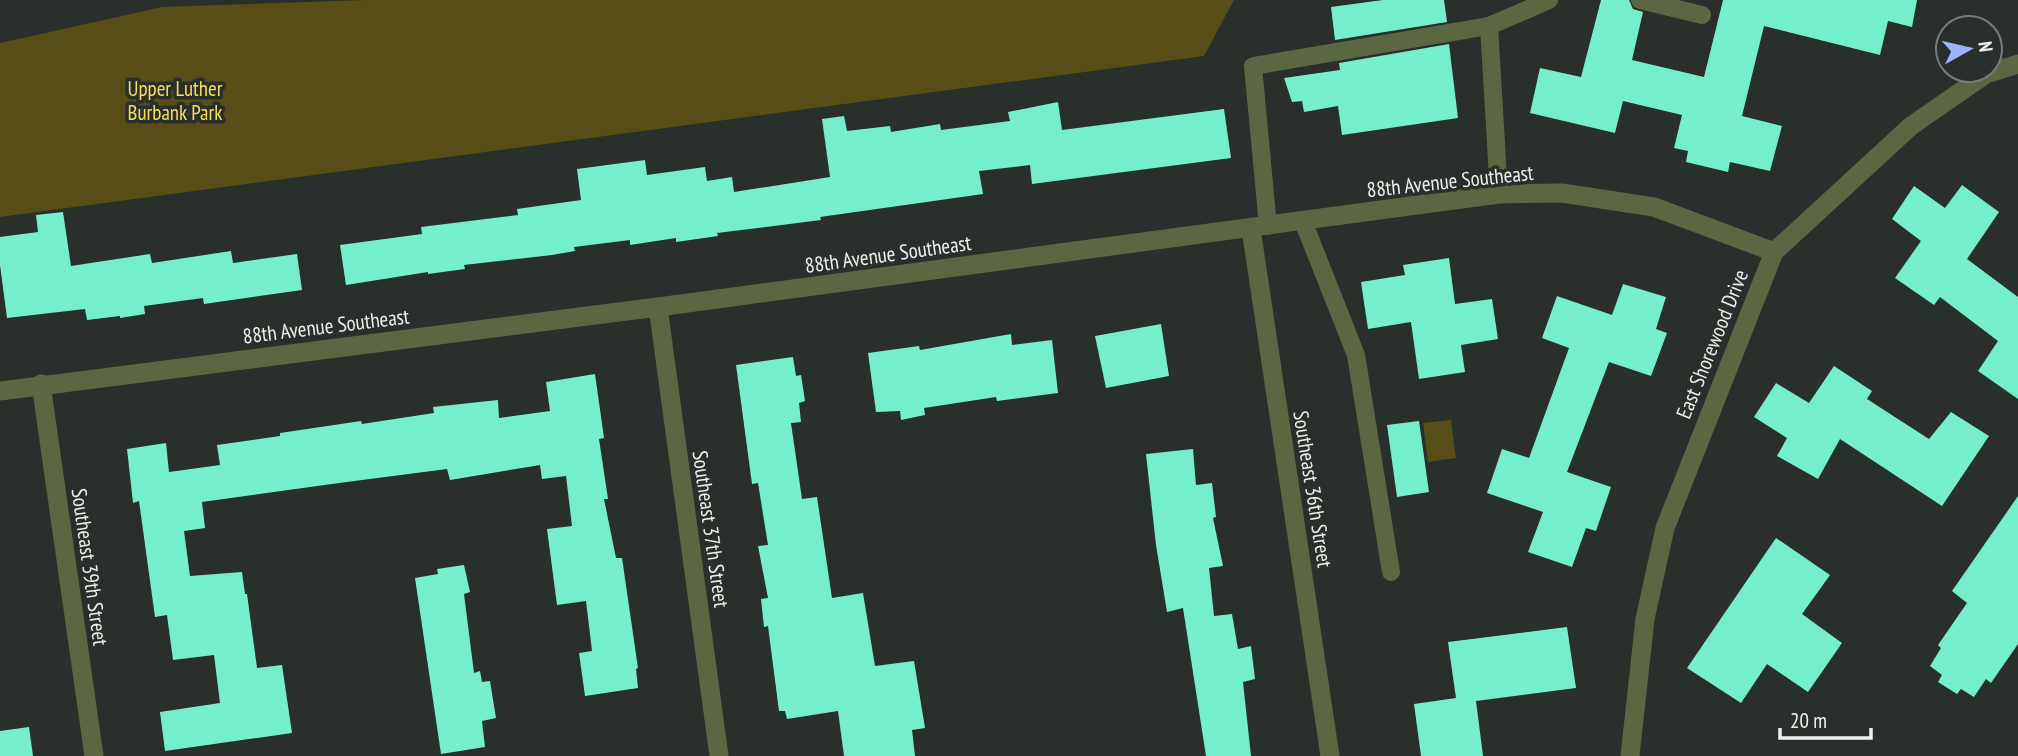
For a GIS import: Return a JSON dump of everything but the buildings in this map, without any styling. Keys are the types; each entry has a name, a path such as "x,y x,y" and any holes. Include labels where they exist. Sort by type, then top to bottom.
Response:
{"street":[{"name":"East Shorewood Drive","path":"1630,756 1645,619 1665,528 1774,252 1911,126 1986,74 2018,64"},
{"name":"88th Avenue Southeast","path":"0,391 658,307 1499,194 1562,193 1654,206 1774,252"},
{"name":"Southeast 36th Street","path":"1259,228 1330,756"},
{"name":"Southeast 37th Street","path":"658,307 719,756"},
{"name":"Southeast 39th Street","path":"41,384 94,756"}],"lane":[{"path":"1499,194 1489,26 1549,0"},
{"path":"1640,0 1702,15"},
{"name":"Southeast 36th Street","path":"1259,228 1253,66 1489,26"},
{"path":"1303,222 1356,355 1391,572"}],"green space":[{"name":"Upper Luther Burbank Park","path":"365,0 1234,0 1204,56 0,217 0,43 162,7"},
{"path":"1451,420 1456,458 1428,462 1423,423"}]}
